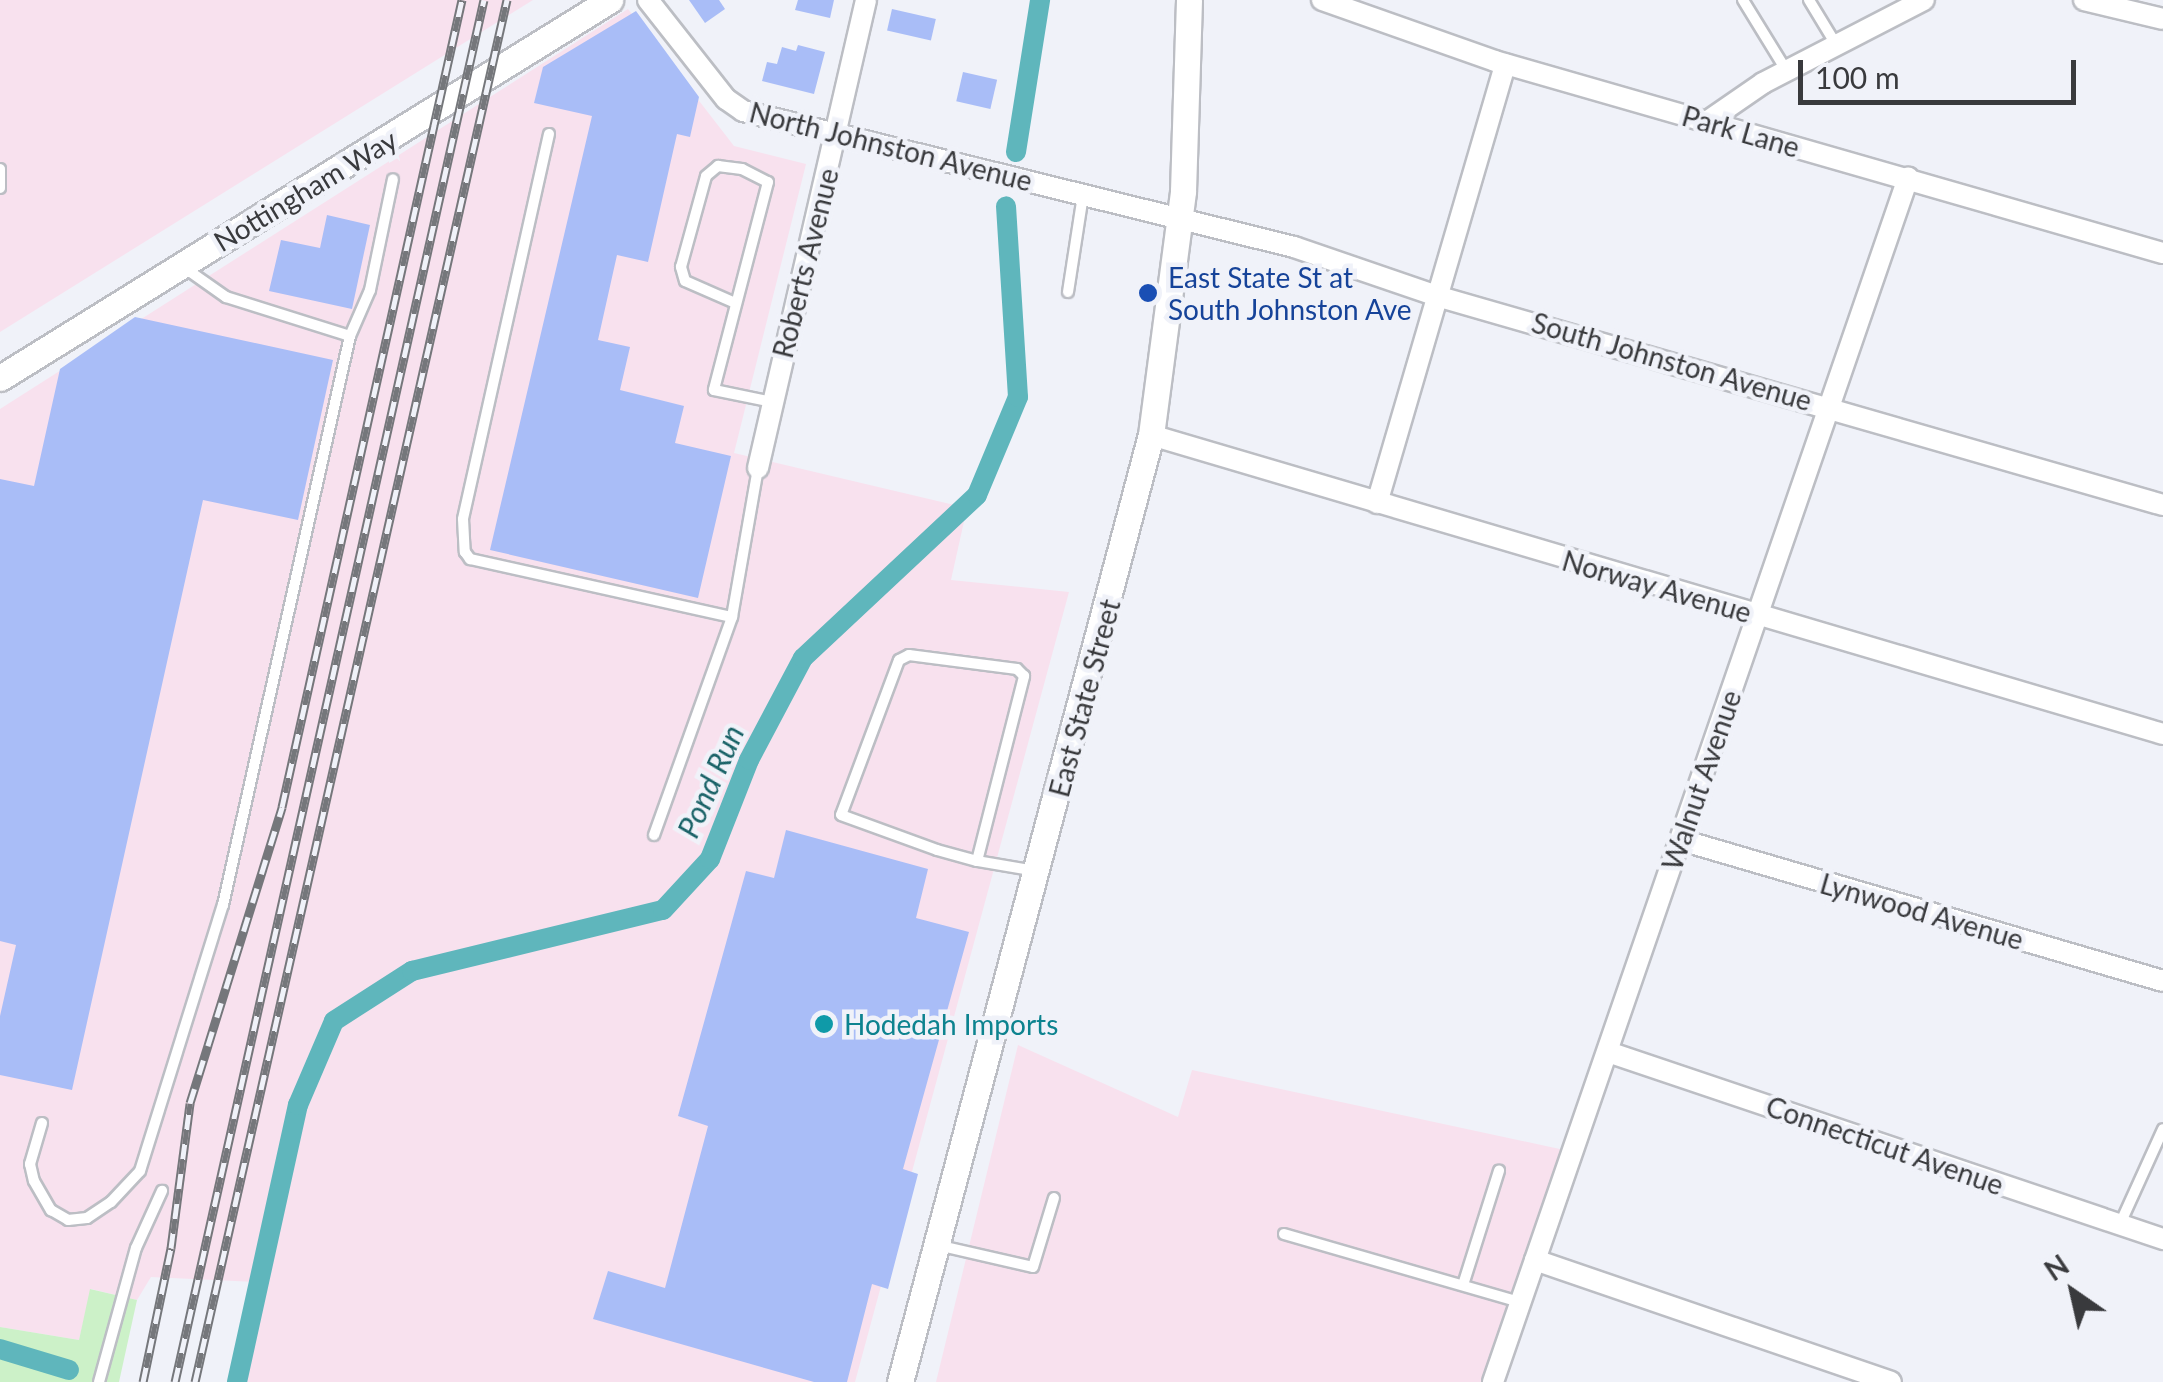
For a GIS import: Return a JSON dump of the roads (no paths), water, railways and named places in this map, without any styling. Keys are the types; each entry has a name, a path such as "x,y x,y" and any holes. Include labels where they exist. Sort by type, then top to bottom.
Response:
{"street":[{"name":"Nottingham Way","path":"0,378 610,0"},
{"name":"North Johnston Avenue","path":"648,0 742,111 1181,218"},
{"name":"Roberts Avenue","path":"758,468 866,0"},
{"name":"East State Street","path":"900,1382 1152,435 1181,218 1189,0"},
{"name":"Park Lane","path":"1322,0 1505,64 2163,252"},
{"path":"1708,121 1786,71 1838,48 1924,0"},
{"path":"2084,0 2163,18"},
{"path":"1377,503 1505,64"},
{"name":"Walnut Avenue","path":"1493,1382 1908,178"},
{"name":"South Johnston Avenue","path":"1181,218 2163,505"},
{"name":"Norway Avenue","path":"1152,435 2163,734"},
{"name":"Lynwood Avenue","path":"1681,840 2163,981"},
{"name":"Connecticut Avenue","path":"1608,1052 2163,1238"},
{"path":"1535,1260 1891,1382"}],"lane":[{"path":"1743,0 1786,71"},
{"path":"1809,0 1838,48"},
{"path":"549,134 463,519 465,552 470,559 732,617"},
{"path":"735,299 685,282 681,267 706,176 718,166 764,176 768,182 714,390 772,402"},
{"path":"0,169 0,188"},
{"path":"42,1123 30,1164 34,1181 51,1210 68,1220 99,1210 140,1171 223,906 350,336 370,290 393,179"},
{"path":"1068,292 1083,195"},
{"path":"181,266 226,297 350,336"},
{"path":"654,836 732,617 758,468"},
{"path":"976,860 1024,676 1017,668 909,655 899,660 841,815 976,860 1037,872"},
{"path":"2120,1224 2163,1130"},
{"path":"1463,1285 1499,1172"},
{"path":"99,1382 136,1248 162,1191"},
{"path":"936,1245 1032,1267 1054,1198"},
{"path":"1284,1234 1521,1302"}],"waterway":[{"name":"Pond Run","path":"1016,152 1040,0"},
{"name":"Pond Run","path":"237,1382 298,1105 334,1021 412,971 663,910 710,859 749,760 803,658 977,495 1018,397 1006,206"},
{"name":"Pond Run","path":"0,1349 69,1370"}],"railway":[{"path":"143,1382 171,1248 190,1103 282,807 462,0"},
{"path":"175,1382 484,0"},
{"path":"195,1382 507,0"}],"place":[{"name":"East State St at South Johnston Ave","path":"1148,293"},
{"name":"Hodedah Imports","path":"824,1024"}]}
